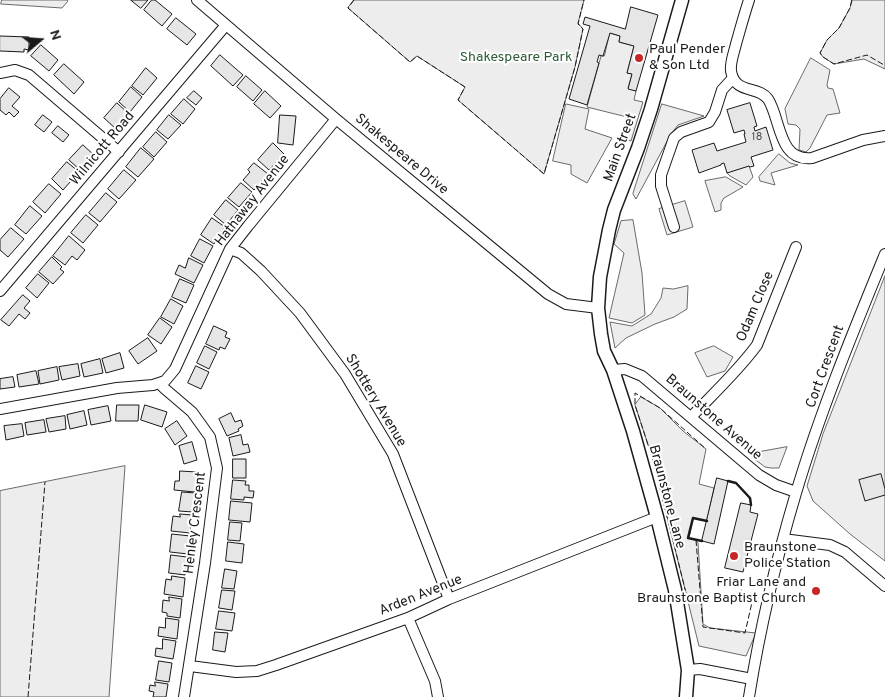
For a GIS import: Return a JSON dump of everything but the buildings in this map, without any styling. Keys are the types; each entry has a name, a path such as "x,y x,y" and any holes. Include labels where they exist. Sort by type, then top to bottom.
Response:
{"street":[{"name":"Shakespeare Drive","path":"197,0 336,119 548,294 566,304 598,308"},
{"name":"Main Street","path":"598,308 600,277 614,210 638,148 682,0"},
{"path":"749,0 732,59 731,70 738,85 766,96 772,106 784,144 792,153 805,159 812,158 863,140 885,136"},
{"name":"Wilnicott Road","path":"0,291 226,25"},
{"path":"0,73 15,70 29,75 119,152"},
{"path":"674,227 661,186 661,175 674,138 681,132 709,122 715,112 722,90 734,78"},
{"name":"Hathaway Avenue","path":"160,384 175,369 230,248 336,119"},
{"name":"Odam Close","path":"691,417 757,345 796,247"},
{"name":"Shottery Avenue","path":"230,248 240,253 256,266 300,313 345,374 392,454 449,599"},
{"name":"Cort Crescent","path":"751,696 752,679 762,629 796,492 855,328 885,254"},
{"name":"Braunstone Lane","path":"598,308 600,334 604,351 613,370 633,431 675,590 688,670 686,697"},
{"name":"Braunstone Avenue","path":"613,370 625,369 642,376 758,475 776,485 796,492"},
{"path":"0,409 117,388 160,384"},
{"name":"Henley Crescent","path":"160,384 192,412 210,437 216,468 205,563 184,697"},
{"name":"Arden Avenue","path":"190,666 236,672 257,670 276,665 408,618 449,599 657,517"},
{"path":"783,539 830,545 845,552 885,586"},
{"path":"408,618 434,681 438,697"},
{"path":"688,670 700,669 752,679"}],"shaded area":[{"path":"2,0 68,1 62,8 1,4"},
{"name":"Shakespeare Park","path":"354,0 584,0 578,23 583,29 575,67 544,174 458,100 465,87 417,56 410,62 348,8"},
{"path":"852,0 885,0 885,69 864,59 834,64 820,53 827,40 839,28 850,8"},
{"path":"610,33 620,36 619,42 634,46 627,73 632,74 628,88 636,91 634,100 643,102 631,141 621,139 627,117 587,107 601,56 604,56"},
{"path":"811,58 830,70 827,85 828,88 833,89 840,113 827,115 810,148 806,152 799,150 800,129 796,125 788,124 785,109"},
{"path":"566,104 589,109 585,129 612,138 587,183 571,174 571,165 553,161"},
{"path":"662,104 704,116 678,125 671,134 636,199 633,194"},
{"path":"779,154 790,163 798,165 771,173 775,185 760,181 759,177"},
{"path":"749,166 753,177 746,185 727,173"},
{"path":"726,177 743,187 724,198 721,203 721,210 715,212 705,181"},
{"path":"685,201 693,227 667,235 659,209"},
{"path":"633,220 642,273 645,315 632,323 609,318 624,253 614,244 621,221"},
{"path":"885,276 885,561 850,534 813,501 807,486 823,434"},
{"path":"688,286 687,309 674,317 626,338 615,348 610,322 632,326 651,314 661,298 663,288 673,289"},
{"path":"714,346 733,357 725,371 707,377 695,353"},
{"path":"641,397 660,408 683,431 706,449 699,484 714,488 707,521 693,518 689,538 696,540 698,543 703,624 710,628 756,633 746,656 699,646 653,460 635,405"},
{"path":"787,447 779,468 765,467 753,458 754,453"},
{"path":"125,466 109,697 0,697 0,491"}],"fence":[{"path":"354,0 348,8 410,62 417,56 465,87 458,100 544,174 575,67 583,29 578,24 584,0"},
{"path":"852,0 850,8 839,28 827,40 820,53 834,64 867,55 884,65"},
{"path":"688,601 653,460 635,405 635,393 660,408 706,449"},
{"path":"28,697 45,482"},
{"path":"696,540 703,627 745,633 753,598 740,595 742,586 740,585"}],"wall":[{"path":"728,481 736,483 750,498 751,505"},
{"path":"702,541 688,538 693,518 707,521"}],"place":[{"name":"Paul Pender & Son Ltd","path":"639,58"},
{"name":"Braunstone Police Station","path":"734,556"},
{"name":"Friar Lane and Braunstone Baptist Church","path":"816,591"}]}
